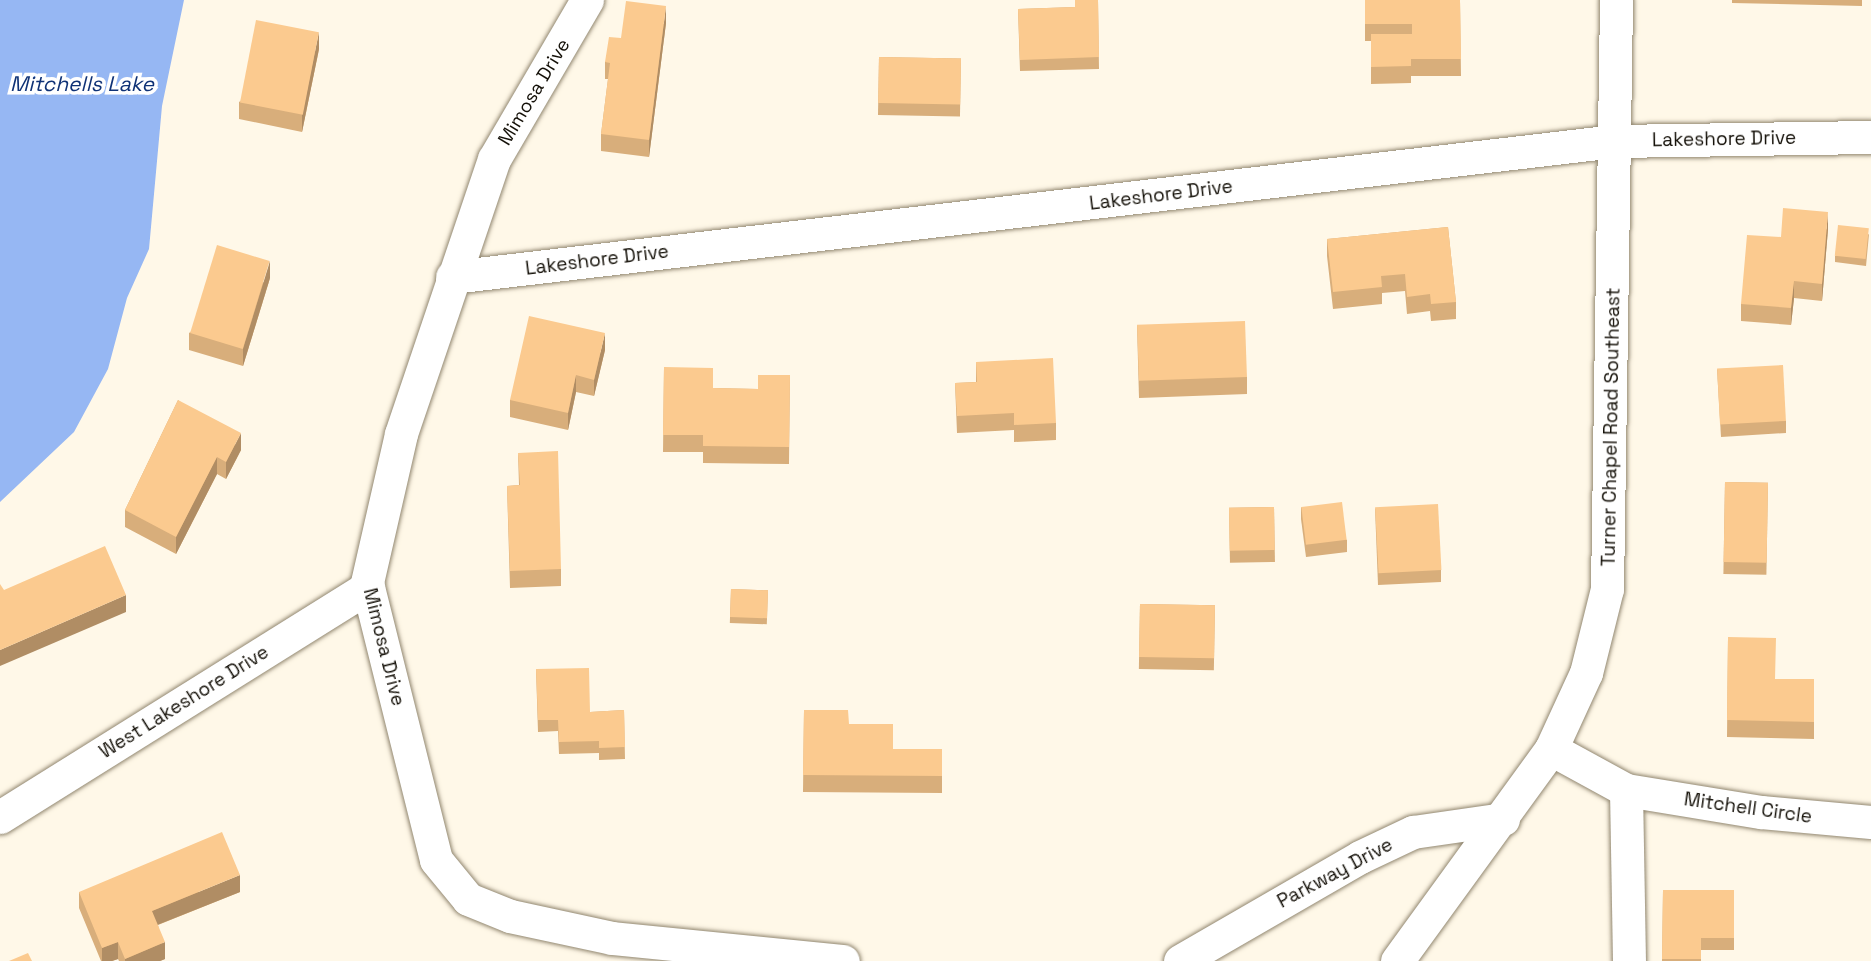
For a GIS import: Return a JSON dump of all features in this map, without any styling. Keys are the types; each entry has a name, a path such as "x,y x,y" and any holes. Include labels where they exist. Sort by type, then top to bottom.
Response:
{"street":[{"name":"Mimosa Drive","path":"587,0 494,159 401,434 368,587 436,860 468,899 510,916 611,938 843,961"},
{"name":"Turner Chapel Road Southeast","path":"1397,961 1503,819 1551,749 1586,673 1607,589 1616,0"},
{"name":"Lakeshore Drive","path":"452,277 1615,141 1871,136"},
{"name":"West Lakeshore Drive","path":"0,817 368,587"},
{"name":"Mitchell Circle","path":"1551,749 1626,790 1761,812 1871,822"},
{"path":"1626,790 1629,961"},
{"name":"Parkway Drive","path":"1180,961 1360,857 1413,832 1503,819"}],"water":[{"name":"Mitchells Lake","path":"0,0 184,0 162,106 149,249 127,298 108,369 74,432 0,502"}],"building":[{"path":"1075,0 1098,0 1099,57 1020,60 1018,9 1075,7"},
{"path":"1365,0 1460,0 1461,59 1411,59 1411,66 1371,67 1371,34 1412,34 1412,24 1365,24"},
{"path":"626,1 666,6 649,140 601,134 610,63 605,62 609,37 621,38"},
{"path":"256,20 319,32 303,115 240,102"},
{"path":"879,57 961,58 960,104 878,103"},
{"path":"1783,208 1828,212 1822,284 1794,281 1791,308 1741,304 1747,235 1781,237"},
{"path":"1838,225 1869,228 1866,259 1835,256"},
{"path":"1448,227 1456,302 1431,304 1430,294 1407,297 1405,274 1381,276 1382,287 1333,292 1327,239"},
{"path":"217,245 270,261 243,349 190,333"},
{"path":"529,316 605,333 594,380 576,375 568,413 510,400"},
{"path":"1245,321 1247,377 1139,381 1137,325"},
{"path":"1053,358 1056,423 1014,425 1014,413 957,416 955,383 977,382 976,362"},
{"path":"1783,365 1786,421 1720,424 1717,368"},
{"path":"664,367 713,368 713,388 758,389 758,375 790,375 789,447 703,446 703,435 663,435"},
{"path":"178,400 241,433 226,462 217,457 176,537 125,510"},
{"path":"558,451 561,569 510,571 507,486 520,485 518,453"},
{"path":"1725,482 1768,483 1767,563 1724,562"},
{"path":"1342,502 1347,540 1306,545 1301,507"},
{"path":"1438,504 1441,570 1379,573 1375,507"},
{"path":"1274,507 1275,550 1230,551 1229,508"},
{"path":"105,546 126,595 0,650 0,584 4,590"},
{"path":"731,589 768,590 767,618 730,617"},
{"path":"1140,604 1215,605 1214,658 1139,657"},
{"path":"1728,637 1776,638 1775,679 1814,679 1814,722 1727,720"},
{"path":"589,668 590,712 624,710 625,747 599,748 599,741 559,742 558,720 538,720 536,669"},
{"path":"804,710 848,710 849,724 893,724 893,749 942,749 942,776 803,775"},
{"path":"222,832 240,875 152,911 165,942 125,959 118,942 102,948 79,892"},
{"path":"1663,890 1734,890 1734,938 1701,938 1701,959 1662,959"},
{"path":"28,953 32,961 9,961"}]}
